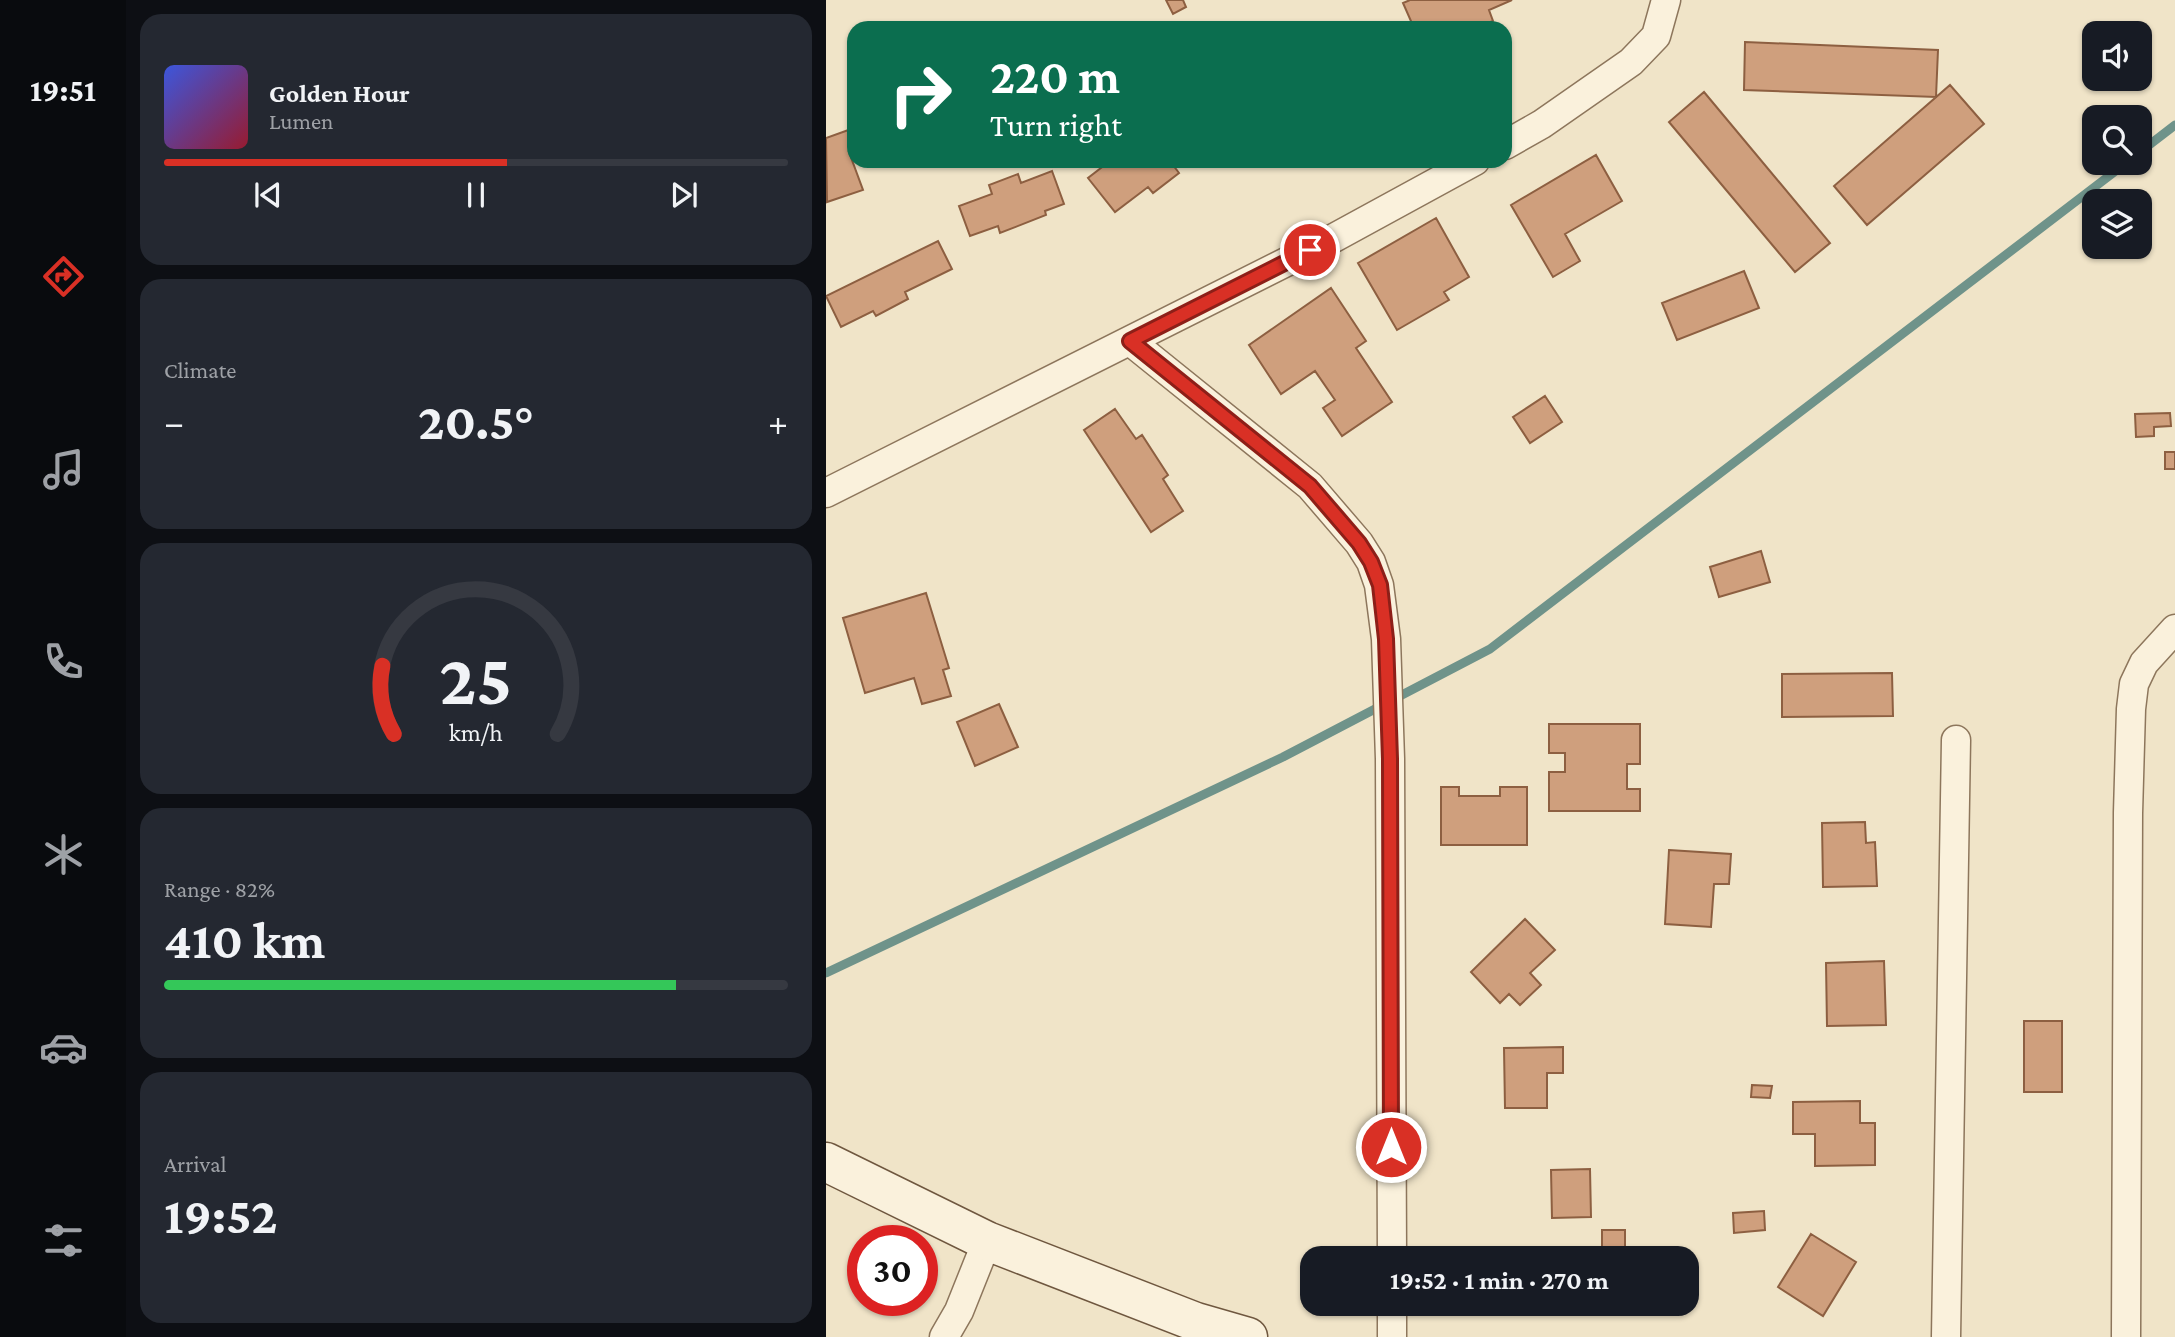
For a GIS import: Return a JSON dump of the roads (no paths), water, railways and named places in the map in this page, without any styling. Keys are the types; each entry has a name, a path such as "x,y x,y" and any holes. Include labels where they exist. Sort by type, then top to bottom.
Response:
{"main road":[{"path":"826,1162 987,1241 1196,1322 1248,1337"}],"street":[{"path":"1512,141 1542,124 1631,62 1656,36 1666,0"},
{"path":"826,493 1332,239 1462,168"},
{"path":"1130,341 1310,486 1359,543 1371,562 1380,585 1386,639 1388,716 1392,1246"},
{"path":"2126,1337 2128,826 2132,709 2134,684 2144,663 2175,629"},
{"path":"1946,1337 1956,740"},
{"path":"944,1337 959,1311 987,1241"},
{"path":"1392,1316 1392,1337"}],"waterway":[{"path":"2152,143 2175,125"},
{"path":"826,973 1283,757 1490,649 2110,175"}]}
